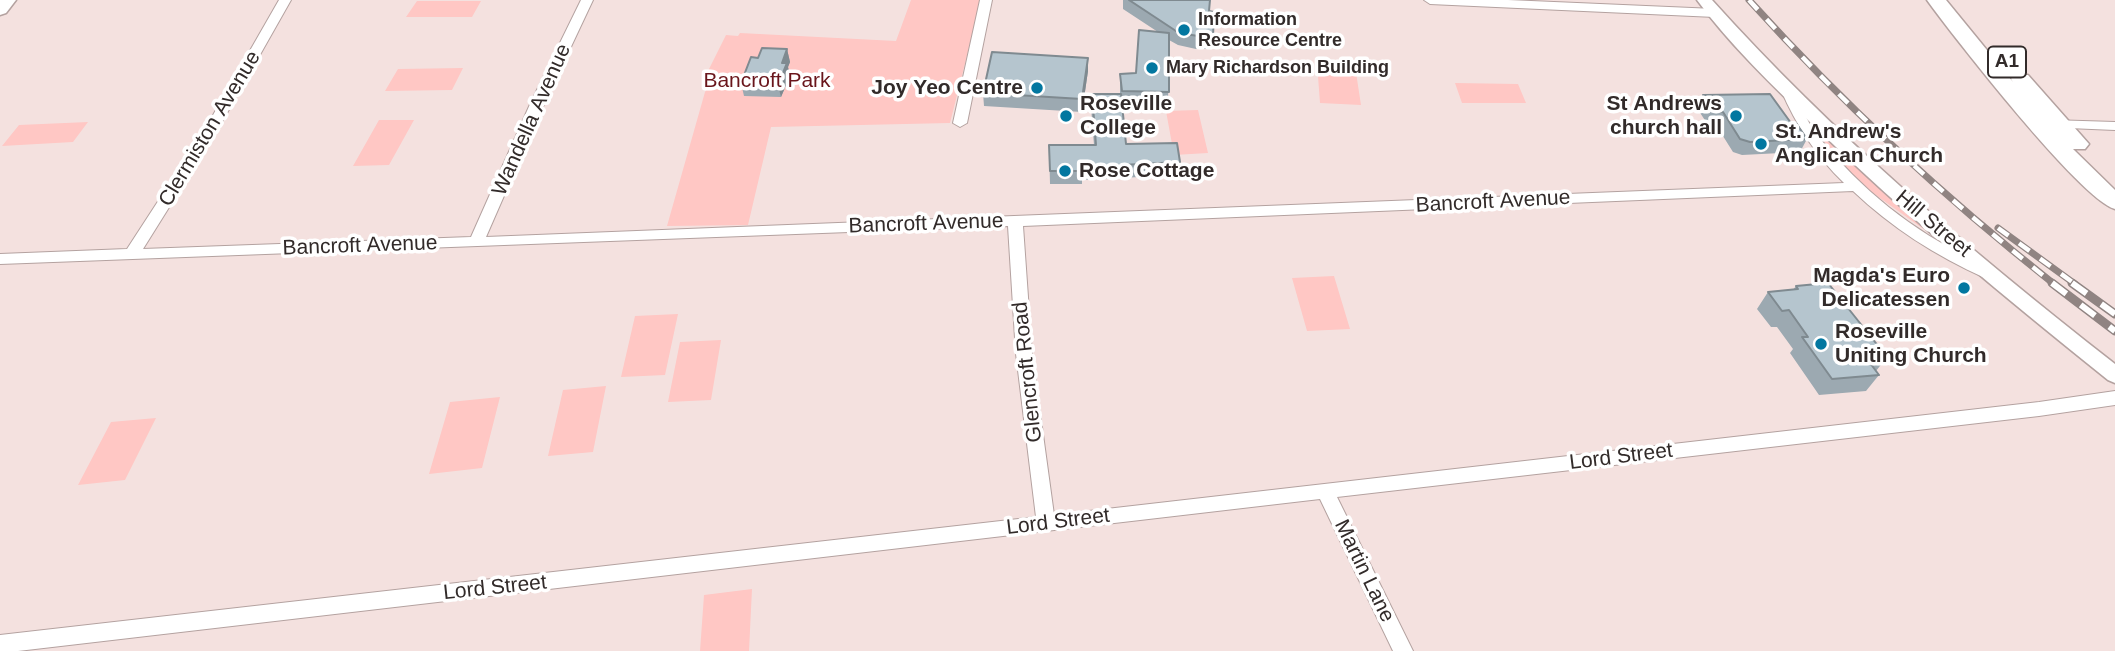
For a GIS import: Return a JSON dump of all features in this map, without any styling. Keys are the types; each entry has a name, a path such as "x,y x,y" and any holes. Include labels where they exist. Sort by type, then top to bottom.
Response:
{"highway":[{"name":"A1","path":"1936,0 2037,123 2076,166 2115,202"},
{"name":"A1","path":"1954,0 2060,124 2115,182"}],"main road":[{"path":"0,10 8,0"}],"street":[{"name":"Clermiston Avenue","path":"131,255 195,159 244,77 285,0"},
{"name":"Wandella Avenue","path":"477,242 538,102 587,0"},
{"path":"961,117 986,0"},
{"path":"1430,0 1715,13"},
{"name":"Hill Street","path":"1704,0 1787,90 1885,182 2115,375"},
{"path":"1787,90 1792,109 1852,187 1902,224 1968,266 1995,275"},
{"path":"2037,123 2115,125"},
{"name":"Bancroft Avenue","path":"0,259 1852,187"},
{"name":"Glencroft Road","path":"1015,220 1024,354 1046,524"},
{"name":"Lord Street","path":"0,643 2039,409 2115,398"},
{"name":"Martin Lane","path":"1325,491 1403,651"}],"green space":[{"name":"Bancroft Park","path":"911,0 981,0 950,123 771,127 748,225 667,226 705,92 712,80 704,79 726,35 738,36 740,33 896,41"},
{"path":"417,1 481,1 472,17 406,17"},
{"path":"1317,63 1355,66 1361,105 1320,103"},
{"path":"463,68 452,90 385,91 398,69"},
{"path":"1455,83 1518,84 1526,103 1462,103"},
{"path":"1798,109 1974,265 1856,181"},
{"path":"1198,110 1208,153 1174,155 1166,111"},
{"path":"379,120 414,120 389,165 353,166"},
{"path":"88,122 73,142 2,146 19,125"},
{"path":"1334,276 1350,329 1307,331 1292,278"},
{"path":"678,314 665,375 621,377 635,316"},
{"path":"721,340 711,400 668,402 680,342"},
{"path":"606,386 593,452 548,456 563,390"},
{"path":"500,397 482,468 429,474 450,402"},
{"path":"156,418 125,480 78,485 111,422"},
{"path":"752,589 749,651 700,651 704,595"}],"building":[{"path":"1129,0 1210,0 1209,11 1214,12 1213,37 1179,33"},
{"name":"Mary Richardson Building","path":"1139,30 1169,33 1169,92 1122,91 1120,74 1136,73"},
{"path":"762,48 787,49 782,63 787,63 778,85 741,83 751,57 758,58"},
{"name":"Joy Yeo Centre","path":"992,52 1088,58 1082,99 983,93"},
{"path":"1092,94 1121,94 1126,144 1177,143 1180,162 1082,167 1082,171 1050,171 1049,145 1096,145"},
{"path":"1770,94 1791,123 1796,123 1807,139 1750,142 1740,139 1723,112 1715,112 1703,95"},
{"path":"1828,283 1887,357 1867,359 1879,375 1832,379 1802,337 1808,337 1789,310 1782,311 1768,292"}],"railway":[{"path":"1749,0 1821,76 1896,149 2054,284"},
{"path":"1998,228 2075,284"},
{"path":"2052,283 2115,331"},
{"path":"2072,283 2115,314"}],"place":[{"name":"Information Resource Centre","path":"1184,30"},
{"name":"Mary Richardson Building","path":"1152,68"},
{"name":"Joy Yeo Centre","path":"1037,88"},
{"name":"Roseville College","path":"1066,116"},
{"name":"St Andrews church hall","path":"1736,116"},
{"name":"St. Andrew's Anglican Church","path":"1761,144"},
{"name":"Rose Cottage","path":"1065,171"},
{"name":"Magda's Euro Delicatessen","path":"1964,288"},
{"name":"Roseville Uniting Church","path":"1821,344"}]}
